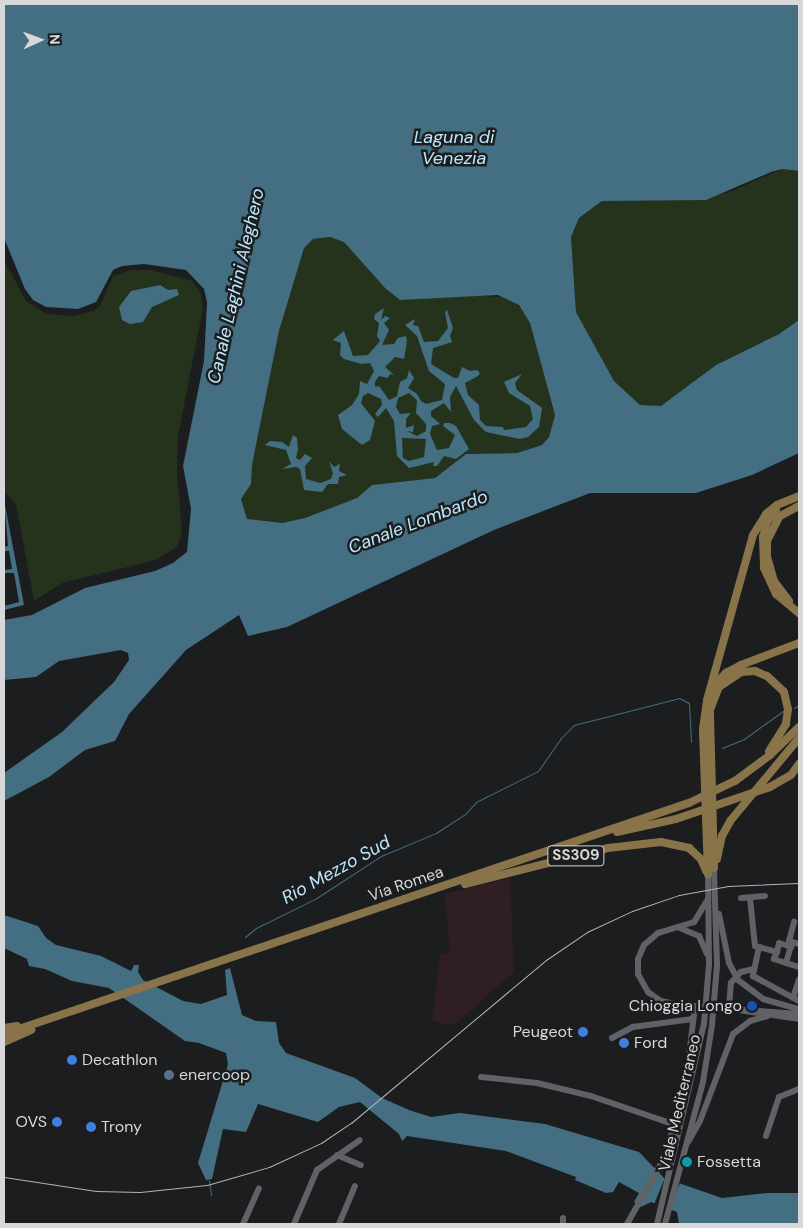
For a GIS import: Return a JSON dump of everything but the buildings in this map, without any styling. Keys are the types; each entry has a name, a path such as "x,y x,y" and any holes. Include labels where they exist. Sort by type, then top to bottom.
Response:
{"main road":[{"name":"SS309","path":"708,874 709,812 703,729 710,688 753,535 766,514 787,500 799,496"},
{"path":"787,500 767,522 762,553 764,568 776,594 799,612"},
{"path":"799,506 780,516 771,528 767,556 774,581 799,612"},
{"path":"710,688 726,673 799,643"},
{"name":"SS309","path":"708,784 713,699 728,678 741,672 755,671 774,680 786,700 786,724 781,737 753,768"},
{"name":"Via Romea","path":"4,1034 689,803 720,789 753,768 799,727"},
{"path":"714,868 722,836 746,800 799,738"},
{"path":"583,839 667,821 770,787 791,775 799,764"},
{"name":"SS309","path":"709,812 714,868"},
{"name":"SS309","path":"432,891 608,848 661,842 689,848 701,859 708,874"},
{"path":"4,1028 62,1016"},
{"path":"4,1042 62,1016"}],"street":[{"name":"Viale Mediterraneo","path":"665,1224 673,1173 704,1024 709,965 708,896 714,868"},
{"name":"Viale Mediterraneo","path":"657,1224 673,1173 683,1152 703,1082 712,1025 716,993 716,892 708,874"},
{"path":"708,896 694,922 658,933 647,942 638,959 638,974 644,987 654,997 667,1003 799,1014"},
{"path":"741,898 765,896"},
{"path":"750,898 755,946 777,952"},
{"path":"716,900 734,973 738,980 753,994 776,1004 799,1008"},
{"path":"794,922 789,941 794,944"},
{"path":"679,928 699,936 709,965"},
{"path":"794,944 779,943 774,959 799,967"},
{"path":"786,963 794,944"},
{"path":"759,947 753,976 796,1000"},
{"path":"729,1009 731,983 741,972 753,969"},
{"path":"796,1000 799,980"},
{"path":"776,1004 796,1000"},
{"path":"688,1064 695,1006"},
{"path":"738,1010 767,1016 799,1019"},
{"path":"683,1152 700,1121 732,1034 750,1021 767,1016"},
{"path":"612,1038 633,1027 692,1019"},
{"path":"481,1077 537,1083 582,1094 673,1124"},
{"path":"627,1224 665,1155 684,1081"},
{"path":"766,1136 778,1097 799,1090"},
{"path":"294,1224 317,1170 360,1140"},
{"path":"337,1155 361,1165"},
{"path":"339,1224 355,1186"},
{"path":"243,1224 259,1188"}],"shaded area":[{"path":"510,878 514,972 457,1022 448,1025 432,1020 440,955 450,952 445,894"}],"green space":[{"path":"384,4 799,4 799,164 794,162 760,169 717,190 692,195 609,193 586,201 567,230 571,306 547,281 525,244 526,305 513,300 525,312 530,323 555,415 549,437 542,445 517,453 466,454 435,478 372,485 357,498 305,518 282,523 258,523 247,519 241,499 251,484 252,465 279,331 304,248 313,239 330,237 344,242 385,288 400,300 463,295 504,297 491,291 445,290 407,295 388,283 350,240 338,232 314,234 304,244 318,193"},
{"path":"782,169 799,171 799,320 779,334 716,365 661,407 640,405 614,381 576,312 571,237 579,218 602,201 727,193"},
{"path":"4,260 26,301 47,314 74,316 94,311 100,306 113,276 131,270 152,270 192,281 201,294 203,308 178,436 177,475 182,531 177,547 156,560 62,583 34,601 16,504 4,491"}],"water":[{"name":"Laguna di Venezia","path":"4,4 799,4 799,171 782,169 771,172 706,200 602,201 579,218 571,237 576,312 614,381 640,405 661,406 716,365 779,334 799,320 799,453 752,475 696,493 590,493 494,530 287,627 248,636 239,615 186,650 129,714 115,741 85,750 49,777 4,801 4,773 62,732 114,682 129,660 128,653 121,650 59,661 36,677 4,680 4,620 32,615 85,588 155,571 173,563 187,552 191,509 183,466 204,361 207,302 204,289 186,270 144,264 122,266 113,270 96,302 78,309 46,307 33,300 25,289 4,238","holes":["330,237 344,242 385,288 400,300 498,295 519,305 530,323 555,415 549,437 542,445 517,453 466,454 435,478 372,485 357,498 305,518 282,523 247,519 241,499 251,484 252,465 279,331 304,248 313,239"]},
{"path":"160,285 168,290 177,289 179,295 152,307 143,322 130,324 122,320 119,307 131,291"},
{"path":"384,308 381,320 385,316 390,318 384,323 389,330 382,345 394,344 398,338 406,336 407,341 404,359 395,357 385,367 394,375 390,374 388,378 379,376 375,382 375,387 379,386 389,400 397,396 400,382 407,378 409,370 414,378 408,388 417,394 421,401 426,404 442,400 445,384 429,371 417,336 405,325 415,319 413,325 418,326 424,342 438,341 448,328 445,312 447,310 453,328 450,336 452,342 433,348 431,364 454,378 458,378 462,367 470,371 477,370 480,373 478,376 465,383 468,395 479,405 480,420 486,426 503,427 504,430 526,427 533,419 530,406 509,393 504,382 522,374 515,383 517,390 542,408 539,427 528,437 520,439 486,432 474,420 456,386 450,397 451,412 444,403 431,411 431,416 440,424 432,426 430,434 437,450 449,448 455,435 443,426 444,423 450,423 456,426 469,449 456,459 444,456 437,466 433,466 434,462 409,468 397,456 394,421 386,408 378,417 375,414 382,405 381,399 368,393 363,396 361,403 375,421 370,440 362,445 342,429 338,415 352,405 359,394 360,381 367,384 374,371 370,363 361,364 344,359 340,355 341,343 333,340 344,331 353,356 368,355 380,341 377,336 379,323 374,319 375,314","holes":["409,393 417,400 416,413 426,424 426,431 417,436 407,431 413,432 414,425 406,428 406,419 411,413 400,414 396,407 398,398","402,438 426,439 424,457 409,461 403,458"]},
{"path":"293,435 297,438 298,449 296,458 300,460 305,454 312,458 305,466 306,479 320,483 331,479 333,473 329,461 334,467 340,464 339,471 347,475 339,477 338,484 328,484 322,492 304,490 300,469 296,467 282,469 291,464 286,450 265,445 270,441 282,442 289,447"},
{"path":"4,500 24,605 4,610 4,606 19,602 14,573 4,573 4,570 12,569 9,551 4,551 4,547 8,546"},
{"path":"4,915 38,926 46,938 56,945 101,956 131,971 134,965 139,965 138,972 143,980 183,1001 201,1004 227,995 225,970 230,968 242,1015 256,1021 276,1022 279,1043 286,1053 355,1078 382,1098 409,1110 431,1117 460,1113 545,1124 639,1152 664,1178 722,1198 767,1193 799,1193 799,1224 679,1224 677,1212 651,1202 641,1207 634,1202 639,1193 619,1182 613,1192 606,1193 575,1180 576,1177 506,1151 407,1136 402,1141 399,1134 360,1102 339,1107 318,1122 258,1104 246,1132 223,1129 212,1179 206,1180 198,1163 228,1064 226,1053 199,1043 185,1041 109,988 72,981 45,969 29,966 27,959 4,948"}],"pier":[{"path":"666,1175 681,1181 668,1212 654,1206"}],"waterway":[{"name":"Rio Mezzo Sud","path":"245,937 256,928 315,899 381,856 436,833 465,814 476,802 538,771 560,739 574,725 679,698 689,703 691,742"},
{"name":"Rio Mezzo Sud","path":"794,708 799,705"},
{"name":"Rio Mezzo Sud","path":"722,748 744,739 783,711"},
{"path":"209,1180 211,1195"}],"tunnel":[{"path":"684,1081 688,1064"}],"railway":[{"path":"4,1177 96,1191 140,1192 207,1185 269,1167 321,1143 351,1123 546,960 587,932 632,911 679,895 728,886 799,883"}],"place":[{"name":"Chioggia Longo","path":"752,1006"},
{"name":"Peugeot","path":"583,1032"},
{"name":"Ford","path":"624,1043"},
{"name":"Decathlon","path":"72,1060"},
{"name":"enercoop","path":"169,1075"},
{"name":"OVS","path":"57,1122"},
{"name":"Trony","path":"91,1127"},
{"name":"Fossetta","path":"687,1162"}],"water label":[{"name":"Canale Laghini Aleghero","path":"236,286"},
{"name":"Canale Lombardo","path":"418,522"}]}
